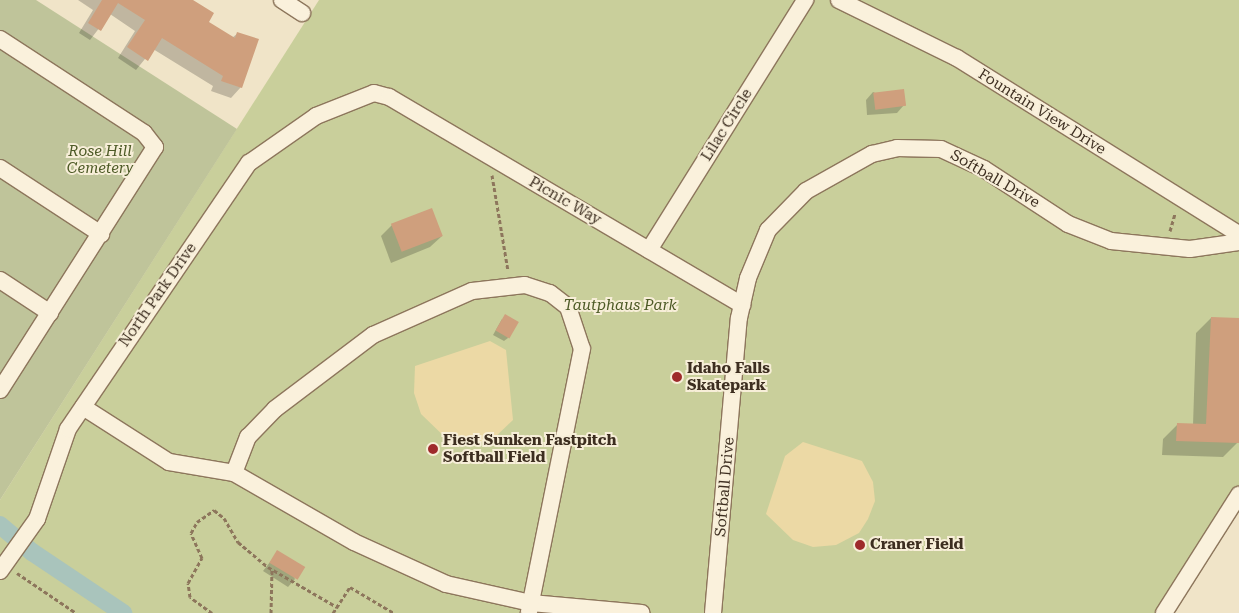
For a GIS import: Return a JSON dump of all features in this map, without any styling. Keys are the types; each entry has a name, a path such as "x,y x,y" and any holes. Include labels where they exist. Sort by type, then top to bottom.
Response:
{"street":[{"path":"282,0 302,13"},
{"name":"Lilac Circle","path":"649,250 805,0"},
{"name":"Fountain View Drive","path":"839,0 956,58 1239,234"},
{"path":"0,39 152,138 152,156 0,390"},
{"name":"North Park Drive","path":"8,571 13,554 45,501 68,429 249,163 316,116 374,93 389,97"},
{"name":"Picnic Way","path":"389,97 742,305"},
{"name":"Softball Drive","path":"713,613 742,305 756,252 783,212 849,164 897,148 956,153 1088,234 1169,249 1239,242"},
{"path":"0,168 101,234"},
{"path":"0,280 50,313"},
{"path":"234,473 248,437 332,362 373,335 430,307 472,291 506,284 550,293 568,308 582,350 530,608"},
{"path":"83,407 169,462 234,473 354,542 446,584 530,608 642,613"},
{"path":"1164,613 1239,494"}],"path":[{"path":"494,159 491,189 508,262 506,284"},
{"path":"1169,249 1171,221 1183,200"},
{"path":"212,613 188,591 202,558 191,533 205,514 218,512 238,542 272,569 337,607"},
{"path":"271,613 272,569"},
{"path":"8,571 76,613"},
{"path":"333,613 350,587 394,613"}],"green space":[{"name":"Rose Hill Cemetery","path":"0,0 36,0 237,129 0,500"},
{"name":"Tautphaus Park","path":"319,0 1239,0 1239,495 1164,613 0,613 0,500"}],"sand":[{"path":"490,341 506,350 513,420 490,442 449,441 421,414 414,393 415,366"},
{"path":"803,442 862,461 873,482 875,501 868,519 859,533 836,545 813,547 793,540 766,514 785,456"}],"building":[{"path":"102,0 193,0 214,13 209,22 235,38 237,32 259,39 242,88 221,81 223,76 162,38 148,61 127,47 145,20 118,3 101,31 88,23"},
{"path":"904,89 906,106 875,110 873,93"},
{"path":"432,208 443,236 402,252 391,224"},
{"path":"505,314 519,322 509,338 496,330"},
{"path":"1211,317 1239,318 1239,443 1176,441 1177,423 1206,424"},
{"path":"277,550 305,567 298,580 269,563"}],"waterway":[{"path":"0,525 32,552 123,613"}],"place":[{"name":"Idaho Falls Skatepark","path":"677,377"},
{"name":"Fiest Sunken Fastpitch Softball Field","path":"433,449"},
{"name":"Craner Field","path":"860,545"}]}
